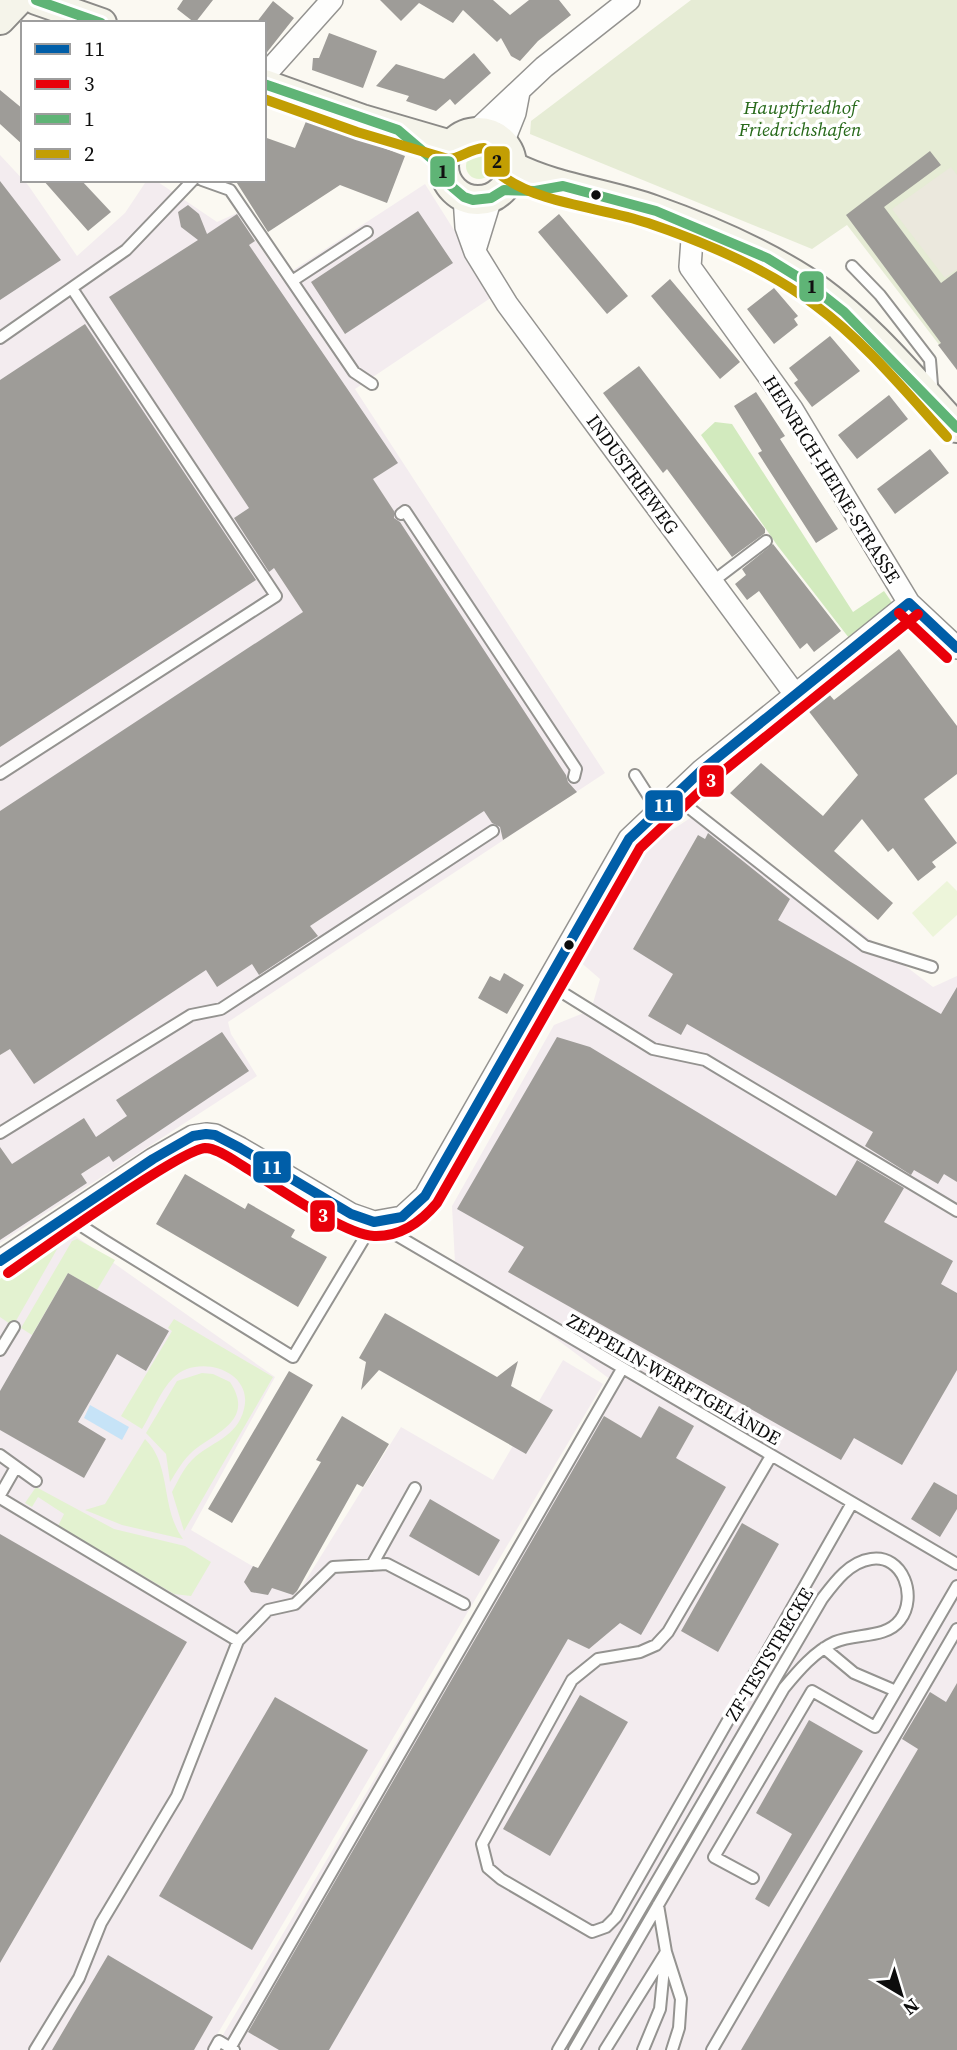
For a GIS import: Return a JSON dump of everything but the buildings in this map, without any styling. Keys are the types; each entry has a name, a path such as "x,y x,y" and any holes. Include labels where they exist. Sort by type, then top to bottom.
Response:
{"main road":[{"path":"0,20 19,0"},
{"path":"36,0 96,21"},
{"path":"266,85 398,131 428,136 457,150"},
{"path":"457,150 488,133 495,179"},
{"path":"457,150 450,186 495,179 535,191 563,186 636,204 767,258 806,282 844,312 957,428"}],"street":[{"path":"266,74 331,0"},
{"path":"457,150 544,67 629,0"},
{"path":"495,179 519,92"},
{"name":"INDUSTRIEWEG","path":"495,179 466,226 475,252 507,304 794,693"},
{"name":"HEINRICH-HEINE-STRASSE","path":"692,226 690,267 792,408 909,603 957,648"},
{"path":"0,1261 193,1136 206,1133 240,1147 351,1214 374,1222 402,1217 425,1196 629,838 794,693 909,603"}],"lane":[{"path":"0,338 73,290 126,250 190,182"},
{"path":"208,182 230,190 354,372 372,384"},
{"path":"292,281 367,232"},
{"path":"852,266 880,295 930,360 932,386 923,392"},
{"path":"0,774 281,593 73,290"},
{"path":"401,514 405,511 576,769 574,777"},
{"path":"712,582 766,541"},
{"path":"635,775 658,811"},
{"path":"674,796 865,946 932,967"},
{"path":"0,1133 191,1015 220,1009 493,831"},
{"path":"547,983 653,1049 705,1060 957,1211"},
{"path":"71,1214 80,1225 293,1357 374,1222"},
{"name":"ZEPPELIN-WERFTGELÄNDE","path":"374,1222 957,1564"},
{"path":"0,1350 15,1327"},
{"path":"214,2050 219,2041 231,2049 622,1369"},
{"path":"0,1455 36,1481"},
{"path":"771,1455 668,1632 656,1645 640,1652 598,1659 572,1680 482,1844 488,1868 501,1880 592,1932 606,1927 616,1917 852,1503"},
{"path":"16,1467 0,1496 238,1641"},
{"path":"372,1565 415,1488"},
{"name":"ZF-TESTSTRECKE","path":"558,2050 822,1599 839,1577 860,1562 872,1558 894,1564 904,1577 908,1594 900,1621 886,1630 847,1638 824,1648 784,1688 574,2050"},
{"path":"35,2050 79,1978 101,1923 177,1796 238,1641 268,1609 295,1604 334,1567 387,1564 464,1604"},
{"path":"753,1878 714,1857 812,1691 875,1727 957,1586"},
{"path":"712,2050 957,1629"},
{"path":"824,1648 854,1673 896,1691"},
{"path":"658,1905 666,1952 681,1999 679,2028 672,2050"},
{"path":"605,2050 666,1952"},
{"path":"643,2050 662,2001 666,1952"}],"shaded area":[{"path":"0,155 21,178 21,182 28,185 77,256 125,213 146,182 158,182 217,222 237,213 281,278 425,184 495,295 355,389 605,773 228,1022 231,1034 257,1076 0,1243"},
{"path":"951,167 957,175 957,269 945,278 892,209"},
{"path":"701,811 933,987 957,976 957,2050 214,2050 611,1380 455,1263 452,1206 554,1025 591,1010 600,979 578,960 646,847"},
{"path":"74,1235 275,1377 191,1530 298,1593 401,1427 493,1480 563,1360 603,1384 208,2050 0,2050 0,1280"}],"green space":[{"name":"Hauptfriedhof Friedrichshafen","path":"691,0 957,0 957,368 847,225 812,249 530,134 531,121"},
{"path":"479,153 488,157 492,166 488,175 479,179 470,175 466,166 470,157"},
{"path":"715,422 732,424 853,612 884,591 893,604 849,638 777,545 701,435"},
{"path":"947,881 957,891 957,915 933,937 912,913"},
{"path":"64,1237 13,1326 0,1317 0,1279"},
{"path":"77,1239 115,1260 97,1290 68,1273 32,1335 21,1328 72,1241"},
{"path":"174,1319 273,1377 184,1531 172,1492 192,1460 235,1427 244,1409 245,1395 232,1375 209,1367 196,1367 183,1371 168,1383 142,1429 121,1416 172,1331 168,1328"},
{"path":"202,1373 213,1374 230,1382 237,1395 236,1416 222,1431 189,1454 170,1482 166,1454 146,1433 177,1381"},
{"path":"145,1439 159,1461 171,1514 183,1539 122,1525 85,1510 105,1504"},
{"path":"36,1487 114,1529 185,1546 211,1562 191,1596 174,1594 58,1526 64,1514 38,1497 32,1507 25,1503"}],"water":[{"path":"90,1405 129,1427 122,1440 84,1418"}],"transit line":[{"name":"1","path":"36,0 95,21"},
{"name":"1","path":"266,85 398,130 439,165 451,186 464,197 473,200 491,198 504,190 535,191 563,186 656,211 767,258 806,282 844,312 957,428"},
{"name":"2","path":"266,100 357,132 448,159 484,148 495,156 502,176 518,186 554,199 648,223 692,239 756,268 777,279 833,319 884,368 947,437"},
{"name":"11","path":"909,603 957,648"},
{"name":"11","path":"0,1261 153,1159 193,1136 206,1134 215,1135 240,1148 351,1214 374,1222 402,1217 425,1196 629,839 702,770 909,603"},
{"name":"3","path":"899,613 947,658"},
{"name":"3","path":"8,1273 168,1165 205,1148 225,1155 327,1218 361,1233 384,1236 417,1222 437,1203 640,848 711,781 918,614"}]}
